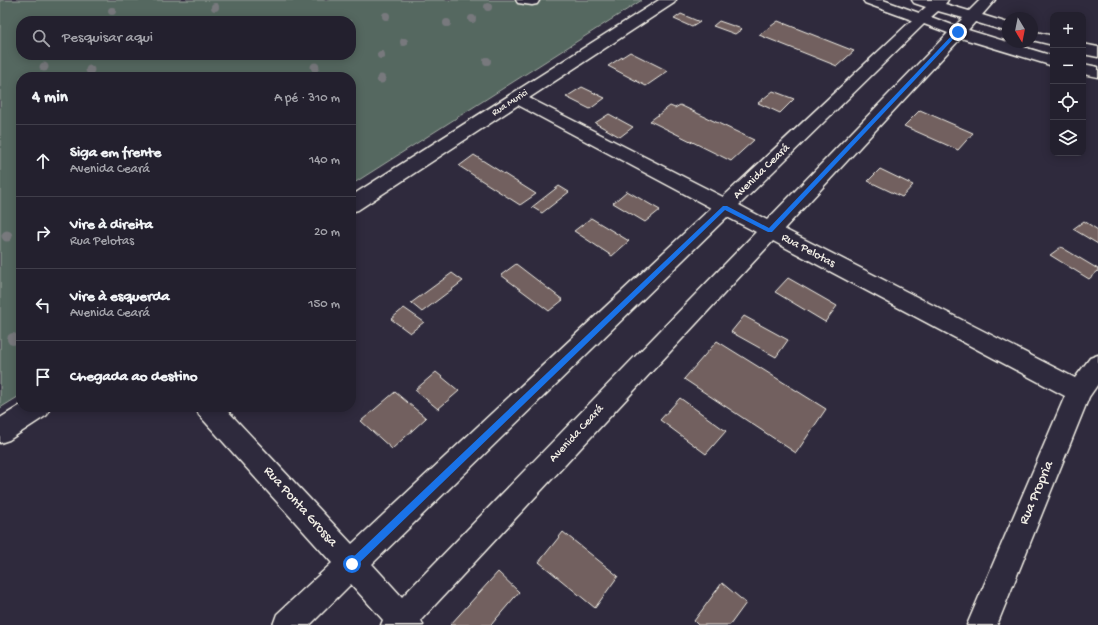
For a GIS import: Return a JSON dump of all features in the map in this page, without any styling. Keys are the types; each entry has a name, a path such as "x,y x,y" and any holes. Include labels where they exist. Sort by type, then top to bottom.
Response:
{"street":[{"name":"Rua Murici","path":"356,202 669,0"},
{"path":"870,0 929,6 965,25 1050,60"},
{"name":"Avenida Ceará","path":"402,623 988,0"},
{"path":"929,6 965,25 1002,28"},
{"name":"Avenida Ceará","path":"288,625 725,207 929,6"},
{"path":"1038,37 1050,40"},
{"path":"1086,50 1098,52"},
{"path":"1086,70 1098,72"},
{"name":"Rua Pelotas","path":"517,98 1079,392"},
{"name":"Rua Propria","path":"982,625 1079,392 1098,365"},
{"path":"0,432 30,412"},
{"name":"Rua Ponta Grossa","path":"213,412 352,564 402,623"}],"green space":[{"path":"0,0 642,0 356,182 356,72 16,72 16,398 0,408"}],"building":[{"path":"681,14 700,22 692,27 674,19"},
{"path":"719,21 742,29 735,34 713,26"},
{"path":"778,21 854,51 837,66 759,35"},
{"path":"630,52 668,71 646,86 608,66"},
{"path":"582,87 605,98 590,109 566,97"},
{"path":"773,91 794,99 780,113 758,103"},
{"path":"680,105 754,140 731,161 650,121 670,106 675,108"},
{"path":"920,110 973,133 958,150 904,126"},
{"path":"609,114 633,127 620,137 595,123"},
{"path":"474,155 536,194 520,205 459,166"},
{"path":"880,169 913,185 902,197 868,181"},
{"path":"559,186 569,192 542,213 532,207"},
{"path":"627,191 660,210 645,222 613,203"},
{"path":"591,218 629,241 612,256 574,231"},
{"path":"1084,221 1098,230 1098,244 1073,229"},
{"path":"1061,247 1098,269 1098,271 1089,279 1050,255"},
{"path":"516,264 563,300 549,311 501,275"},
{"path":"452,273 463,281 422,312 411,303"},
{"path":"788,278 837,306 825,322 775,292"},
{"path":"404,308 424,322 410,333 391,319"},
{"path":"744,316 788,340 776,357 731,332"},
{"path":"717,341 826,409 796,453 684,379"},
{"path":"436,372 459,391 438,409 415,390"},
{"path":"395,392 426,418 392,449 361,421"},
{"path":"680,398 726,431 706,454 660,420"},
{"path":"563,532 618,576 595,608 539,562"},
{"path":"498,572 519,592 491,625 450,625"},
{"path":"722,583 746,603 730,625 698,625 694,621"}],"route":[{"path":"352,564 725,207 770,231 958,32"}]}
